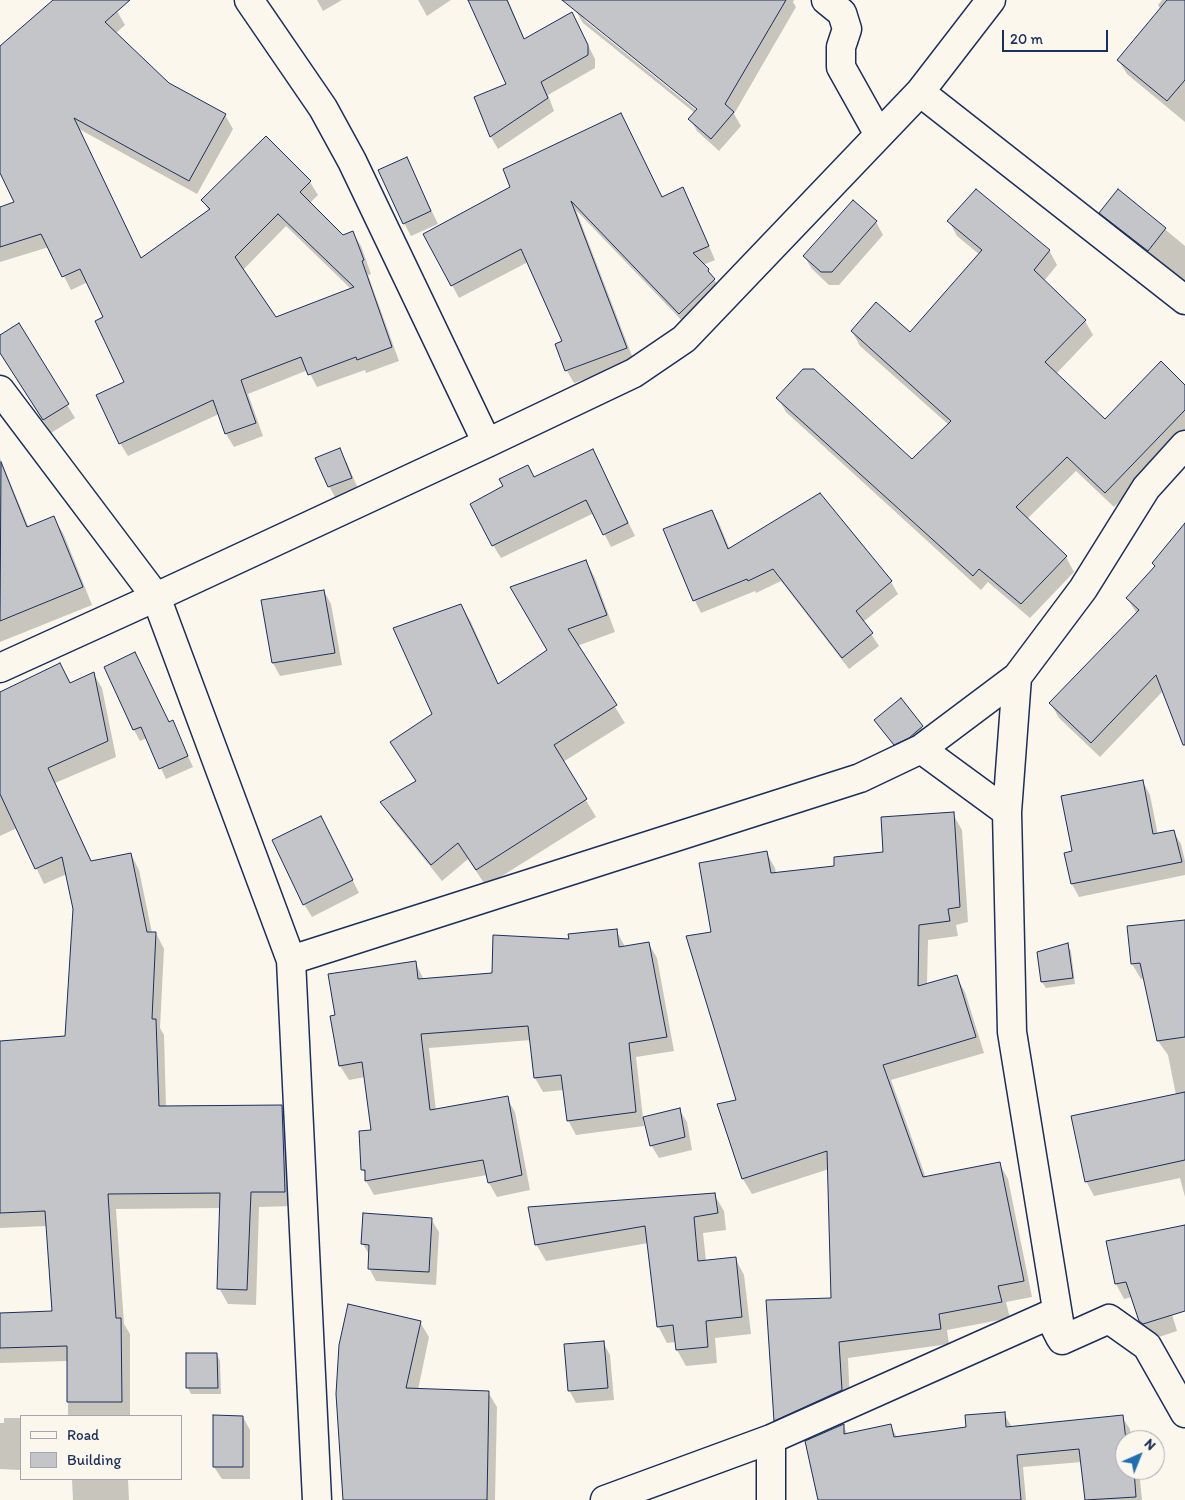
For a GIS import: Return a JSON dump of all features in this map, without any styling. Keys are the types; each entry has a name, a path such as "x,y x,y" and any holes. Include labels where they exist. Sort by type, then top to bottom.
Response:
{"street":[{"path":"249,0 323,108 352,161 487,443"},
{"path":"826,0 842,13 847,29 841,47 841,66 879,135"},
{"path":"0,668 487,443 634,372 684,339 920,92 991,0"},
{"path":"920,92 1185,300"},
{"path":"0,390 156,597 291,960 317,1500"},
{"path":"291,960 860,778 922,749 1017,677 1083,589 1146,488 1185,445"},
{"path":"1017,677 1007,812 1012,1032 1062,1340"},
{"path":"922,749 1007,812"},
{"path":"605,1500 771,1439 1050,1315 1062,1340"},
{"path":"1062,1340 1109,1319 1147,1346 1185,1413"},
{"path":"770,1500 771,1439"}],"building":[{"path":"53,0 130,0 105,22 169,83 226,114 189,181 74,118 141,258 210,209 201,200 266,136 311,181 300,192 343,235 353,231 392,347 357,360 356,357 308,375 301,357 241,380 256,423 225,434 213,400 119,444 96,395 124,382 95,321 103,317 80,269 62,277 41,234 0,247 0,207 14,202 0,173 0,46","holes":["278,214 354,287 276,317 235,257"]},
{"path":"468,0 507,0 524,39 572,12 588,45 588,55 541,82 548,98 490,137 474,97 506,84"},
{"path":"562,0 786,0 725,104 734,112 711,139 688,119 697,109"},
{"path":"1167,0 1185,0 1185,80 1167,101 1117,60"},
{"path":"621,113 662,197 683,187 709,246 693,253 709,269 708,271 715,279 679,314 571,201 627,348 565,371 555,344 562,341 521,249 451,286 423,234 510,187 503,169"},
{"path":"407,157 431,211 403,224 378,170"},
{"path":"976,189 1050,250 1034,270 1086,320 1045,362 1105,419 1161,361 1185,385 1185,410 1105,493 1067,457 1016,507 1067,556 1021,604 979,569 973,576 776,398 803,369 814,369 912,459 951,421 851,331 876,302 910,332 982,250 947,221"},
{"path":"1118,189 1166,228 1148,251 1099,213"},
{"path":"853,200 877,221 832,272 821,272 803,256"},
{"path":"19,323 69,404 43,420 0,353 0,335"},
{"path":"340,448 352,478 328,487 315,458"},
{"path":"593,449 628,523 603,535 586,500 492,546 470,504 503,486 499,479 528,465 534,477"},
{"path":"1,462 27,527 54,516 83,587 0,621"},
{"path":"820,493 892,581 856,611 873,633 842,658 773,569 748,581 747,579 693,601 663,529 712,510 728,549"},
{"path":"1185,523 1185,745 1183,745 1156,675 1091,743 1049,703 1139,610 1126,598 1155,566 1152,563"},
{"path":"586,560 607,615 568,629 617,705 554,745 587,799 476,870 458,843 431,865 380,802 416,781 390,742 432,714 393,628 461,604 498,684 547,650 510,587"},
{"path":"324,590 335,653 272,663 261,600"},
{"path":"135,652 169,722 173,720 188,756 159,769 141,727 133,730 104,667"},
{"path":"60,663 70,683 94,672 108,741 48,768 91,861 131,853 147,932 156,932 152,1019 156,1019 159,1106 282,1105 285,1192 251,1192 247,1290 217,1289 220,1193 108,1194 116,1318 121,1318 122,1402 67,1402 67,1346 0,1348 0,1313 52,1311 45,1211 0,1213 0,1041 65,1036 73,909 62,857 35,869 0,794 0,692"},
{"path":"901,698 923,726 909,738 894,745 874,720"},
{"path":"1143,780 1153,834 1174,830 1182,862 1071,884 1064,853 1072,851 1061,796"},
{"path":"954,812 960,907 948,909 950,921 919,925 918,986 957,975 976,1037 883,1065 923,1177 1000,1162 1024,1281 998,1286 1002,1302 939,1314 941,1329 839,1342 842,1390 774,1421 766,1300 831,1298 827,1151 742,1179 717,1104 736,1100 686,936 711,932 699,863 767,851 771,873 834,866 834,857 883,852 881,817"},
{"path":"321,816 353,880 303,905 272,840"},
{"path":"1185,920 1185,1037 1157,1041 1140,963 1131,964 1127,926"},
{"path":"617,929 619,947 649,942 667,1037 629,1043 636,1112 567,1121 561,1075 534,1078 528,1026 421,1034 430,1110 508,1096 522,1175 488,1183 483,1160 365,1181 365,1170 361,1170 359,1131 371,1130 362,1062 339,1066 330,1016 335,1015 328,974 416,961 418,979 492,973 493,935 569,939 568,934"},
{"path":"1068,943 1073,978 1041,982 1037,952"},
{"path":"1185,1092 1185,1160 1085,1182 1071,1116"},
{"path":"680,1108 685,1137 650,1146 643,1117"},
{"path":"715,1193 718,1213 694,1217 698,1261 736,1257 742,1317 706,1321 708,1347 676,1350 673,1325 657,1327 645,1226 535,1245 528,1207"},
{"path":"363,1213 432,1218 429,1272 368,1269 369,1245 361,1244"},
{"path":"1185,1225 1185,1311 1143,1324 1139,1321 1126,1282 1115,1284 1106,1241"},
{"path":"348,1304 421,1321 406,1388 489,1391 487,1500 343,1500 336,1394 339,1345"},
{"path":"604,1341 608,1388 568,1391 564,1344"},
{"path":"186,1353 217,1353 218,1388 186,1388"},
{"path":"1005,1412 1006,1427 1123,1415 1125,1430 1115,1430 1115,1480 1135,1480 1136,1497 1085,1500 1079,1449 1017,1455 1021,1500 818,1500 805,1441 844,1424 844,1434 891,1424 894,1437 966,1427 965,1415"},
{"path":"213,1415 243,1416 243,1467 213,1467"}]}
